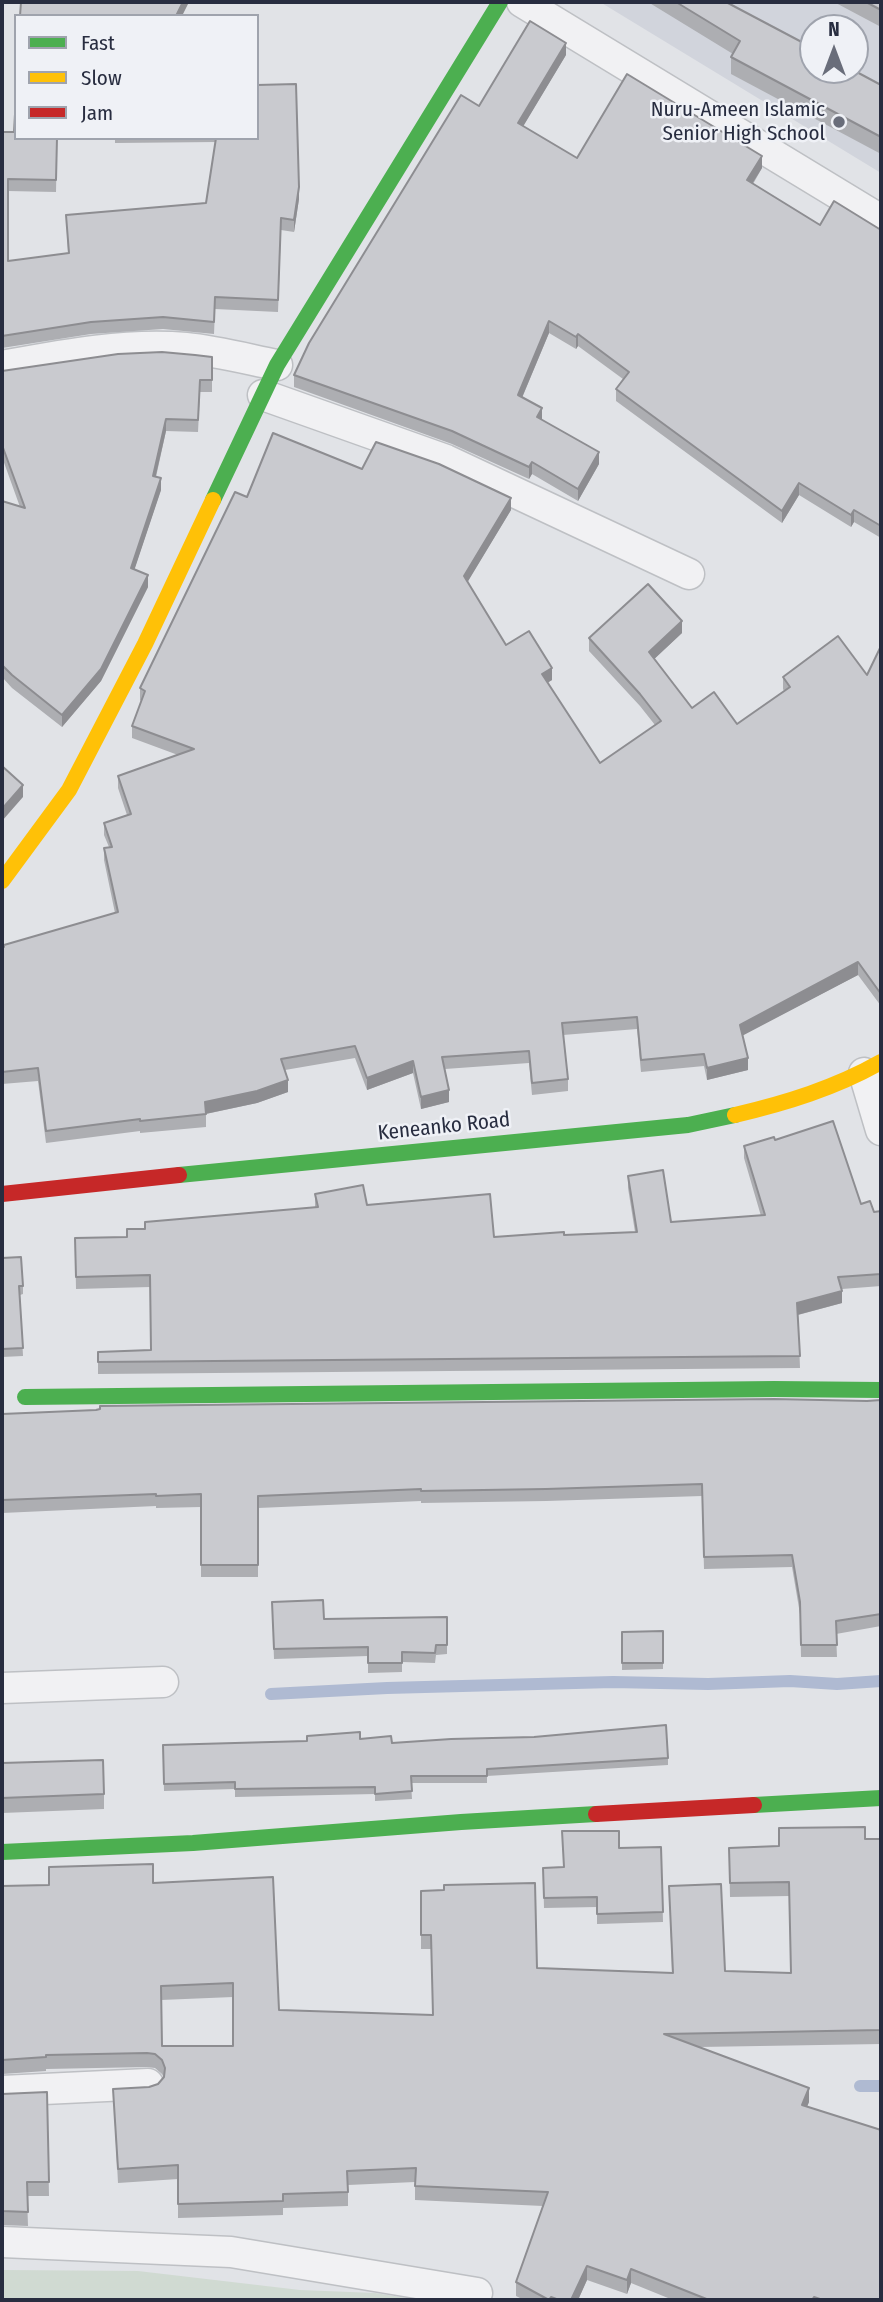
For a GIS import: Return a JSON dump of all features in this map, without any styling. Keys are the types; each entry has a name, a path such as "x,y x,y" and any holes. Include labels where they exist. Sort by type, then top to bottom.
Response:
{"street":[{"path":"2,881 69,790 145,643 276,365 500,2"},
{"path":"522,2 881,220"},
{"path":"2,366 131,347 187,348 276,365"},
{"path":"263,395 446,460 689,574"},
{"path":"873,1068 881,1130"},
{"name":"Keneanko Road","path":"2,1194 688,1125 813,1093 873,1068"},
{"path":"25,1397 881,1390"},
{"path":"2,1688 163,1682"},
{"path":"2,1852 193,1843 461,1822 881,1798"},
{"path":"2,2091 148,2084"},
{"path":"2,2242 231,2252 477,2293"}],"shaded area":[{"name":"Nuru-Ameen Islamic Senior High School","path":"600,2 881,2 881,173"},
{"path":"2,2270 138,2271 300,2290 375,2293 419,2300 2,2300"}],"building":[{"path":"21,2 183,2 177,14 20,14"},
{"path":"676,2 726,2 799,41 799,84 869,84 869,79 881,85 881,137 731,57 740,41"},
{"path":"866,2 881,2 881,10"},
{"path":"530,21 566,43 518,123 577,158 627,74 762,156 747,180 820,225 834,201 881,230 881,526 854,510 851,515 799,483 782,511 616,389 629,372 578,334 576,337 549,321 518,395 542,408 537,417 599,452 578,489 532,462 529,467 452,431 294,375 309,343 461,95 479,106"},
{"path":"296,84 299,187 294,220 281,218 278,300 215,297 214,322 163,317 91,322 2,336 2,132 14,132 14,140 57,140 56,180 8,179 8,261 69,253 66,215 206,203 216,140 259,140 259,85"},
{"path":"162,352 212,357 212,380 200,380 198,420 166,419 153,476 161,478 131,568 148,575 101,669 62,715 2,665 2,501 25,508 2,445 2,371 118,354"},
{"path":"273,433 362,469 376,442 439,464 511,498 464,576 506,645 529,631 552,668 542,674 600,763 661,721 589,638 648,584 682,621 649,652 692,708 714,692 737,724 790,687 783,677 838,636 867,675 881,646 881,994 858,962 740,1025 748,1058 707,1068 704,1054 641,1060 637,1017 562,1023 568,1079 532,1083 529,1051 442,1057 449,1090 421,1097 413,1061 367,1078 355,1046 281,1059 288,1080 257,1091 205,1102 206,1114 46,1131 38,1068 2,1072 2,947 118,912 104,848 112,847 104,823 131,814 118,776 194,749 132,726 145,691 140,688 235,492 247,497"},
{"path":"2,766 23,785 2,809"},
{"path":"833,1121 861,1204 870,1201 874,1212 881,1211 881,1274 838,1277 842,1291 797,1303 800,1356 98,1362 98,1352 151,1350 150,1275 76,1277 75,1238 127,1237 127,1229 145,1229 145,1222 318,1207 315,1194 363,1185 367,1205 490,1194 494,1237 564,1232 564,1235 637,1232 628,1176 663,1170 671,1222 765,1215 744,1146 774,1137 775,1140"},
{"path":"21,1257 23,1286 19,1286 23,1348 2,1349 2,1258"},
{"path":"881,1400 881,1614 836,1621 837,1645 801,1645 800,1602 792,1555 704,1557 702,1484 546,1489 421,1489 258,1496 258,1565 201,1565 201,1494 2,1500 2,1414 96,1410 100,1409 100,1406"},
{"path":"323,1600 324,1619 447,1617 447,1645 436,1645 435,1653 402,1652 402,1663 368,1663 368,1647 274,1649 272,1602"},
{"path":"663,1631 663,1663 622,1663 622,1632"},
{"path":"666,1725 668,1758 487,1769 487,1776 411,1776 412,1791 375,1794 375,1787 235,1789 235,1782 164,1784 163,1745 307,1741 307,1736 360,1732 360,1739 391,1736 392,1743 534,1737"},
{"path":"103,1760 104,1794 2,1798 2,1763"},
{"path":"865,1827 865,1839 881,1839 881,2030 664,2034 809,2088 802,2105 881,2130 881,2300 823,2300 814,2297 812,2300 709,2300 631,2269 627,2280 587,2266 571,2300 551,2297 549,2300 516,2282 548,2192 415,2186 416,2168 347,2171 348,2192 283,2194 283,2201 178,2204 178,2165 118,2169 113,2089 158,2084 164,2077 165,2068 162,2060 155,2054 46,2055 2,2060 2,1886 49,1885 49,1867 153,1864 153,1883 273,1877 279,2010 433,2015 431,1935 421,1935 421,1891 444,1890 444,1885 535,1883 537,1968 673,1973 669,1886 721,1884 725,1971 791,1973 789,1882 730,1883 729,1848 779,1846 779,1828","holes":["233,1983 233,2046 162,2046 161,1986"]},
{"path":"562,1831 619,1831 619,1848 661,1847 663,1912 597,1914 597,1897 544,1898 543,1868 564,1867"},
{"path":"47,2092 49,2182 27,2182 28,2212 2,2211 2,2094"}],"waterway":[{"path":"271,1694 613,1682 708,1684 790,1681 837,1684 881,1681"},
{"path":"860,2086 881,2086"}],"traffic: fast":[{"path":"213,500 277,365 500,2"},
{"path":"179,1175 688,1125 735,1115"},
{"path":"25,1397 881,1390"},
{"path":"754,1805 881,1798"},
{"path":"2,1852 193,1843 596,1814"}],"traffic: slow":[{"path":"2,881 69,790 145,644 213,500"},
{"path":"735,1115 810,1094 881,1062"}],"traffic: jam":[{"path":"2,1194 179,1175"},
{"path":"596,1814 754,1805"}],"place":[{"name":"Nuru-Ameen Islamic Senior High School","path":"839,122"}]}
